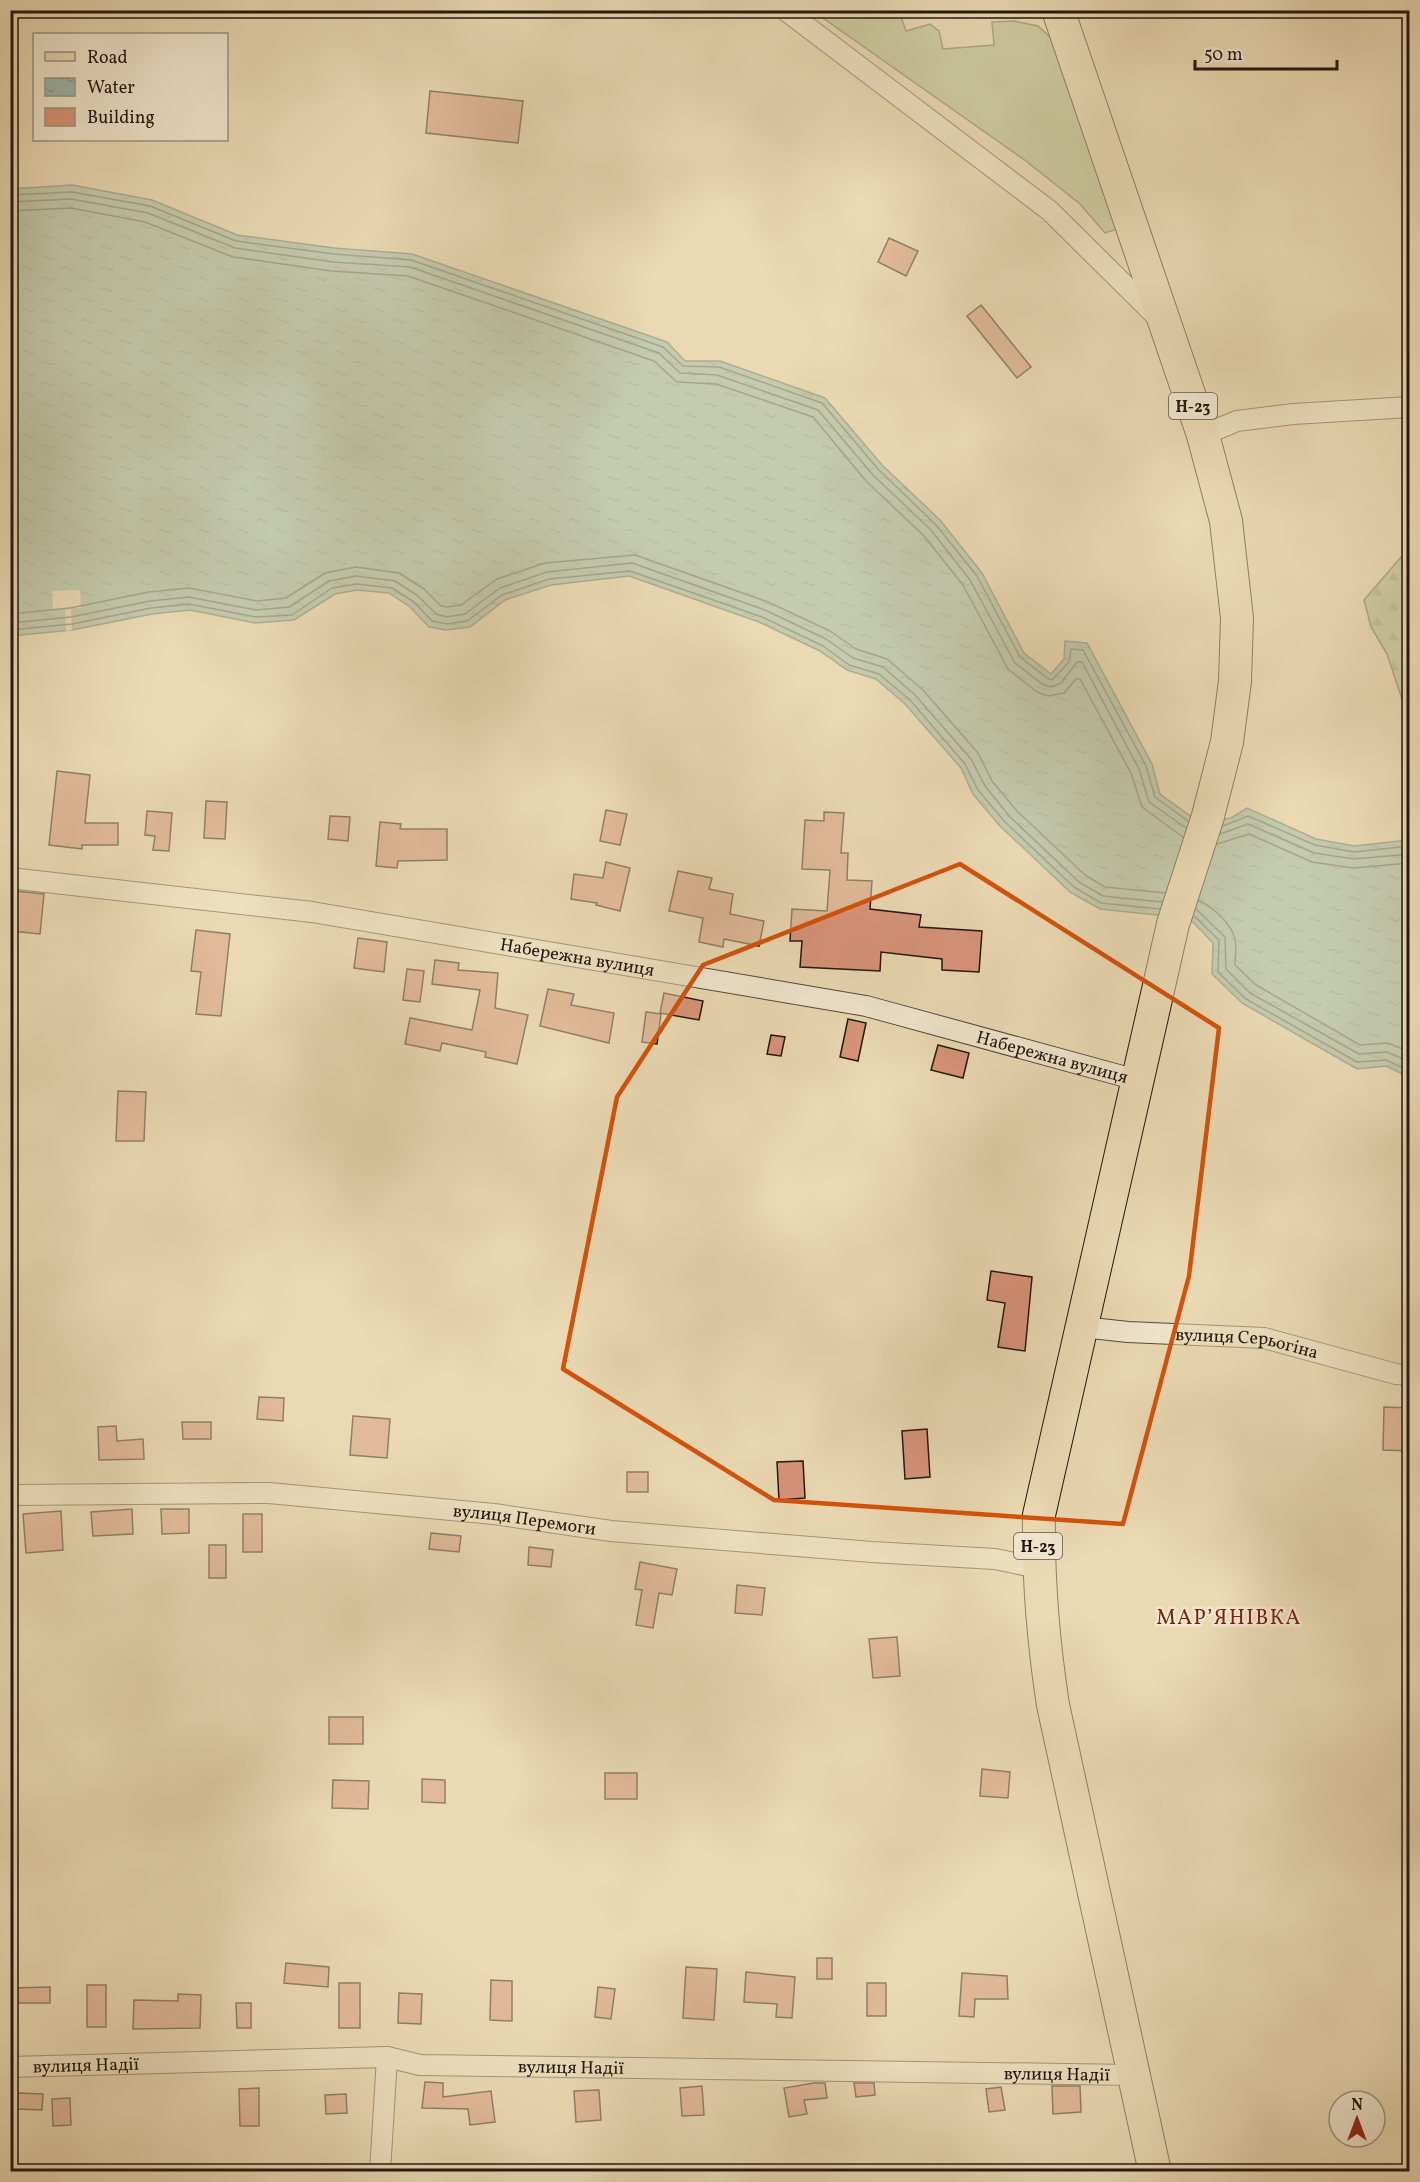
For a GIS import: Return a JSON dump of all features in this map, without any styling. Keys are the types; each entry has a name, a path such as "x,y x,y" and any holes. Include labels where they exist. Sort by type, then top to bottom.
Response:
{"main road":[{"name":"Н-23","path":"1058,10 1203,435 1226,521 1237,618 1235,681 1227,742 1208,816 1173,924 1082,1327 1048,1464 1039,1515 1038,1568 1041,1631 1053,1705 1155,2172"}],"street":[{"path":"785,10 1050,211 1164,324"},
{"path":"1203,435 1238,421 1293,414 1410,407"},
{"name":"Набережна вулиця","path":"10,878 312,912 866,1006 1137,1080"},
{"name":"вулиця Серьогіна","path":"1082,1327 1128,1332 1264,1338 1396,1374 1410,1375"},
{"name":"вулиця Перемоги","path":"10,1495 269,1493 494,1514 611,1531 872,1552 995,1558 1038,1568"},
{"path":"380,2172 387,2057"},
{"name":"вулиця Надії","path":"10,2067 387,2057 432,2065 1133,2075"}],"highlighted area":[{"path":"960,864 1219,1028 1189,1276 1123,1524 774,1500 563,1369 617,1097 703,965"}],"green space":[{"path":"813,11 899,11 906,31 930,24 939,31 943,49 994,45 992,22 1014,21 1038,26 1062,48 1123,227 1105,233 1080,204 1026,161"},
{"path":"1409,548 1409,705 1403,702 1387,654 1371,627 1364,600"}],"water":[{"path":"72,185 152,200 237,235 334,248 412,254 667,342 685,361 720,361 825,398 882,465 940,520 982,573 1024,653 1051,674 1064,659 1065,641 1087,643 1152,764 1160,794 1189,815 1216,821 1231,818 1247,808 1316,839 1354,846 1409,840 1409,1077 1386,1066 1357,1069 1242,1003 1212,974 1213,943 1193,922 1166,916 1100,909 1070,892 1000,826 973,794 961,768 905,704 876,679 847,670 820,651 759,622 629,576 551,585 505,600 470,627 446,630 429,627 410,607 389,593 357,590 335,594 294,620 255,623 190,610 152,614 72,630 11,636 10,189"}],"pier":[{"path":"80,590 81,608 71,608 72,630 66,631 65,609 53,609 52,591"}],"building":[{"path":"430,91 523,101 518,143 426,133"},
{"path":"889,238 918,251 906,276 878,262"},
{"path":"981,305 1031,367 1017,378 967,316"},
{"path":"57,771 90,775 85,823 118,823 118,845 82,845 82,849 49,845"},
{"path":"206,801 227,802 225,839 204,838"},
{"path":"606,810 627,814 620,845 600,841"},
{"path":"147,811 172,813 169,851 153,850 155,836 145,835"},
{"path":"824,812 844,813 841,853 848,853 847,880 872,881 870,909 921,915 919,927 982,931 979,972 942,970 942,959 881,952 880,971 800,967 802,941 790,941 792,909 827,911 830,870 802,869 805,820 824,821"},
{"path":"330,816 350,817 348,841 328,839"},
{"path":"380,822 401,824 400,829 447,829 447,860 398,861 397,868 376,866"},
{"path":"606,862 630,868 620,911 596,905 597,903 571,899 574,874 603,878"},
{"path":"678,871 712,878 709,889 733,894 730,914 764,921 759,946 724,939 723,947 699,942 703,918 669,911"},
{"path":"15,891 44,894 40,934 11,931"},
{"path":"196,930 230,934 221,1016 196,1014 201,972 191,971"},
{"path":"358,938 387,942 384,972 354,968"},
{"path":"435,960 459,963 458,970 498,973 495,1008 528,1015 517,1064 485,1057 486,1052 442,1043 440,1051 405,1044 410,1018 472,1030 480,990 432,984"},
{"path":"407,969 424,971 420,1002 403,1000"},
{"path":"548,989 574,994 571,1005 614,1013 609,1043 540,1026"},
{"path":"664,993 703,1001 699,1020 660,1013"},
{"path":"646,1012 661,1014 657,1044 642,1042"},
{"path":"848,1019 866,1023 858,1061 840,1057"},
{"path":"771,1035 785,1037 781,1056 767,1054"},
{"path":"938,1045 969,1053 963,1078 931,1070"},
{"path":"118,1091 146,1092 144,1141 116,1141"},
{"path":"991,1271 1032,1277 1025,1351 998,1347 1005,1303 987,1300"},
{"path":"259,1397 284,1398 283,1421 257,1419"},
{"path":"1384,1407 1410,1408 1410,1451 1383,1450"},
{"path":"353,1416 390,1419 387,1458 350,1455"},
{"path":"182,1422 211,1422 211,1439 183,1439"},
{"path":"116,1426 117,1441 143,1439 144,1459 99,1460 98,1427"},
{"path":"927,1429 930,1477 905,1479 902,1431"},
{"path":"803,1461 805,1498 779,1500 777,1462"},
{"path":"627,1472 648,1472 648,1492 627,1492"},
{"path":"132,1509 133,1534 93,1536 91,1512"},
{"path":"161,1509 189,1509 189,1533 162,1534"},
{"path":"61,1511 63,1550 26,1553 23,1514"},
{"path":"243,1514 262,1514 262,1552 243,1552"},
{"path":"431,1533 461,1536 459,1552 429,1549"},
{"path":"209,1545 226,1545 226,1578 209,1578"},
{"path":"529,1547 553,1550 551,1567 528,1565"},
{"path":"640,1562 677,1569 672,1595 659,1593 653,1628 636,1625 642,1590 635,1589"},
{"path":"737,1585 765,1588 762,1615 735,1613"},
{"path":"897,1637 900,1676 873,1678 869,1639"},
{"path":"329,1717 363,1717 363,1744 329,1744"},
{"path":"982,1769 1010,1772 1008,1798 980,1796"},
{"path":"605,1773 637,1773 637,1799 605,1799"},
{"path":"422,1779 445,1780 445,1803 422,1802"},
{"path":"333,1780 369,1781 368,1809 332,1808"},
{"path":"817,1958 832,1958 832,1979 817,1979"},
{"path":"286,1963 329,1967 328,1987 284,1983"},
{"path":"686,1967 717,1969 714,2020 683,2018"},
{"path":"746,1972 795,1977 792,2018 776,2017 777,2004 744,2002"},
{"path":"962,1973 1007,1976 1008,1999 975,1999 974,2017 959,2016"},
{"path":"491,1980 512,1981 512,2021 490,2020"},
{"path":"339,1983 360,1983 360,2028 339,2028"},
{"path":"867,1983 886,1983 886,2016 867,2016"},
{"path":"87,1985 106,1985 106,2027 87,2027"},
{"path":"50,1987 50,2003 10,2003 10,1988"},
{"path":"598,1987 615,1989 611,2019 595,2017"},
{"path":"399,1993 422,1994 421,2024 398,2023"},
{"path":"178,1994 201,1995 200,2028 133,2029 134,2000 178,2001"},
{"path":"236,2003 251,2003 251,2028 237,2028"},
{"path":"425,2082 443,2083 443,2097 491,2091 495,2122 470,2125 468,2109 422,2108"},
{"path":"825,2083 827,2098 804,2100 807,2114 789,2117 784,2088"},
{"path":"854,2083 874,2083 875,2095 856,2097"},
{"path":"702,2086 704,2115 682,2116 680,2088"},
{"path":"1052,2086 1080,2086 1081,2112 1053,2114"},
{"path":"1001,2087 1005,2110 989,2112 986,2089"},
{"path":"259,2088 259,2126 240,2126 239,2089"},
{"path":"599,2090 601,2120 576,2122 574,2091"},
{"path":"18,2093 43,2094 42,2110 17,2109"},
{"path":"346,2094 347,2113 326,2114 325,2095"},
{"path":"70,2098 71,2125 53,2126 52,2099"}],"district":[{"name":"МАР’ЯНІВКА","path":"1229,1617"}]}
